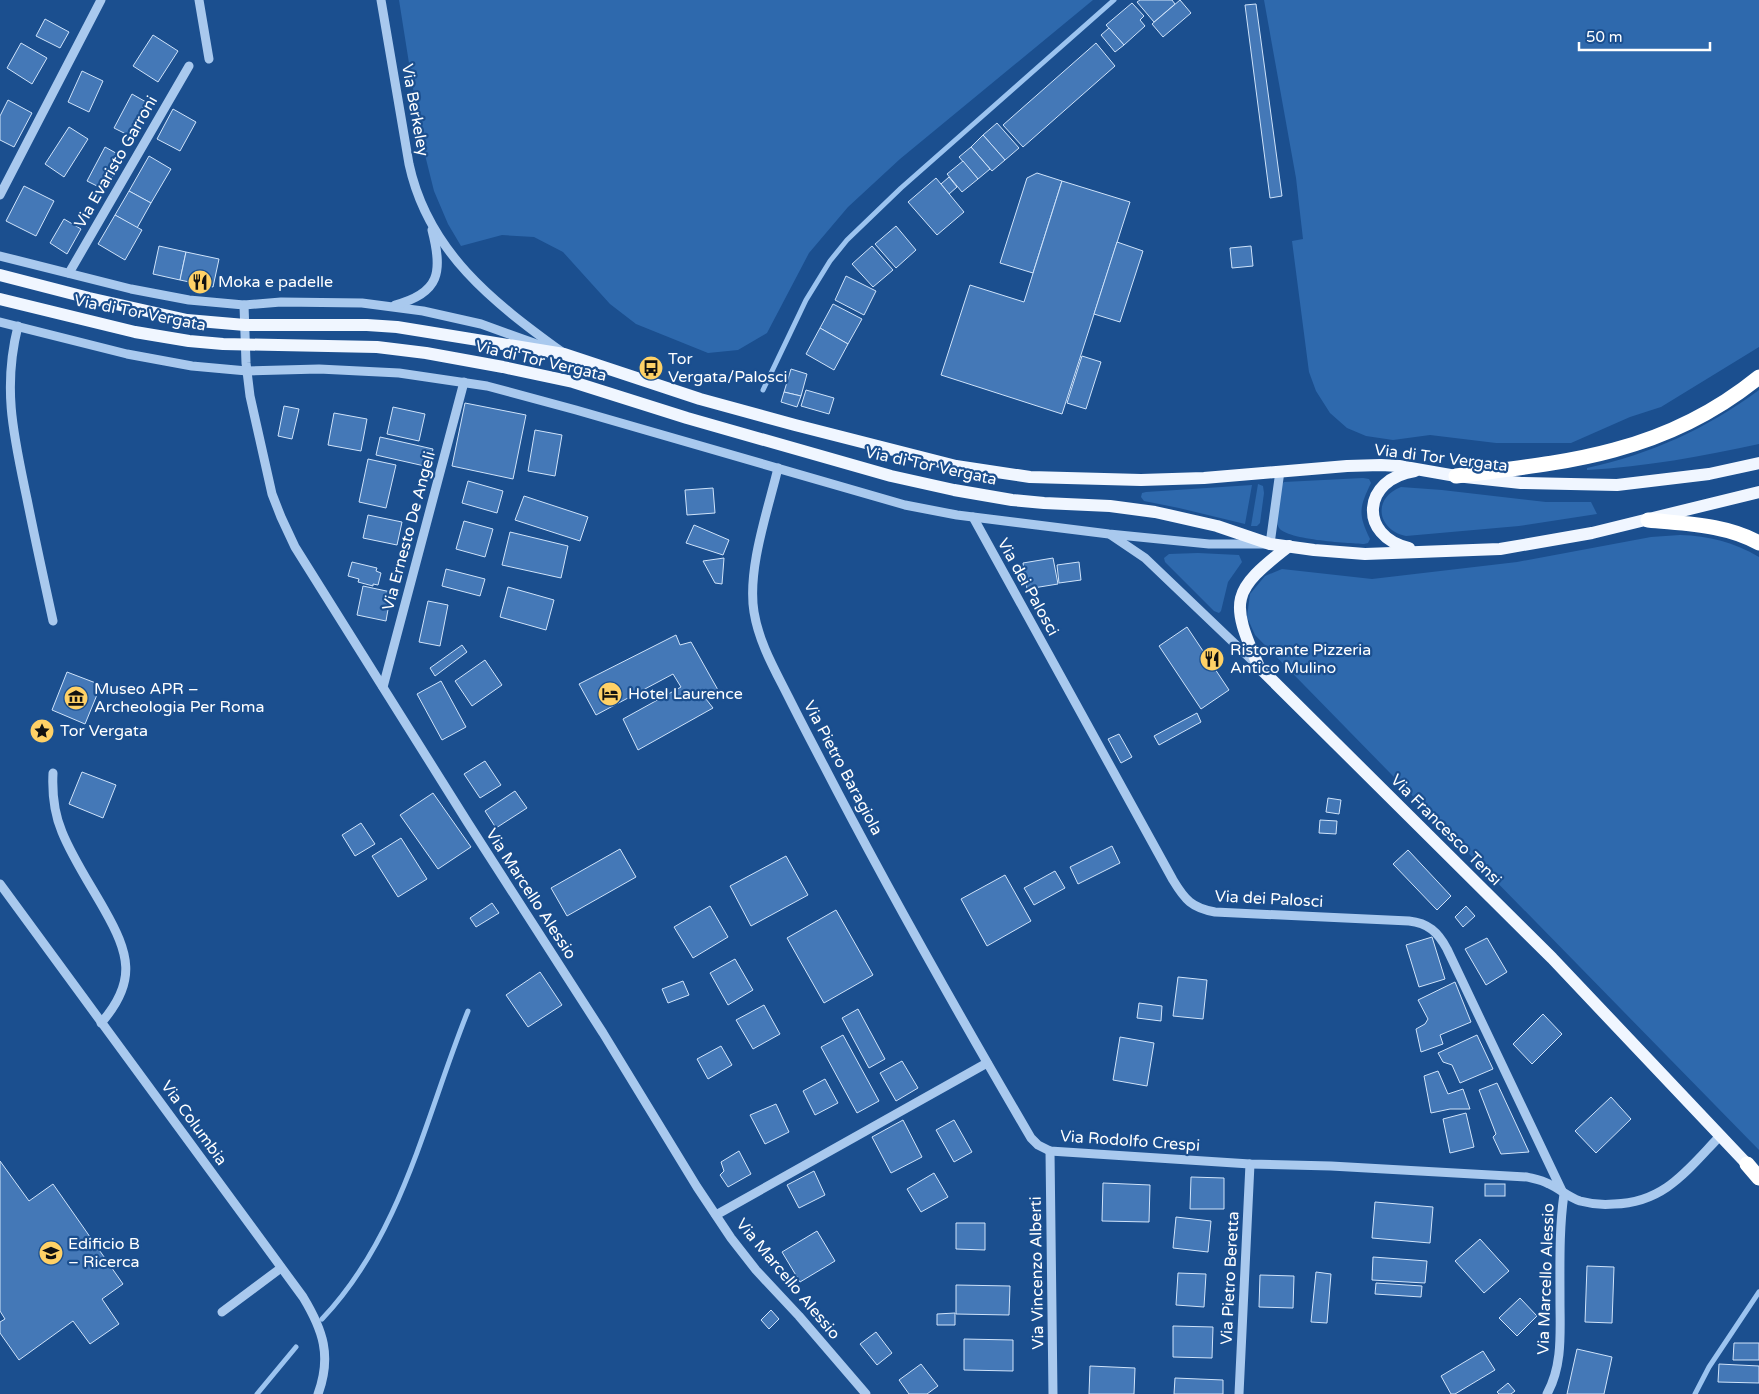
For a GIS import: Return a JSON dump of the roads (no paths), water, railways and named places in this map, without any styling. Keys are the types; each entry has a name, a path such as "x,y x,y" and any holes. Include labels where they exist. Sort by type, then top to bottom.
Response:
{"highway":[{"path":"1456,476 1554,462 1628,446 1704,415 1759,377"},
{"path":"1648,520 1720,529 1745,536 1759,543"},
{"path":"1753,1166 1759,1178"}],"main road":[{"name":"Via di Tor Vergata","path":"0,274 89,298 171,317 245,325 397,327 564,354 700,399 908,455 982,471 1045,478 1141,480 1204,478 1365,465 1399,466 1456,476 1521,483 1617,485 1709,474 1759,463"},
{"name":"Via di Tor Vergata","path":"0,299 143,334 198,342 397,349 522,370 574,382 687,418 891,476 954,490 1012,500 1110,506 1154,512 1218,526 1270,544 1346,553 1500,549 1592,533 1759,492"},
{"path":"1432,471 1414,471 1391,478 1376,494 1374,510 1378,528 1388,540 1399,546 1434,550"},
{"path":"1259,667 1243,628 1240,615 1241,598 1245,587 1254,575 1289,546"},
{"name":"Via Francesco Tensi","path":"1259,667 1552,958 1753,1166"}],"street":[{"path":"0,195 101,0"},
{"path":"199,0 209,59"},
{"name":"Via Berkeley","path":"381,0 409,164 417,193 430,223 437,263 433,283 419,297 390,307"},
{"name":"Via Evaristo Garroni","path":"69,273 189,66"},
{"name":"Via Berkeley","path":"430,223 458,262 489,296 508,313 564,354"},
{"name":"Via di Tor Vergata","path":"0,256 131,289 189,300 244,305 281,302 362,303 422,311 481,324 564,354"},
{"name":"Via Marcello Alessio","path":"244,305 246,371 270,484 281,517 301,557 716,1215 741,1252 800,1316 866,1394"},
{"name":"Via di Tor Vergata","path":"0,322 154,359 198,367 246,371 319,369 362,371 414,375 464,382 576,410 923,509 1109,534 1210,544 1270,544"},
{"path":"18,326 10,366 12,424 53,621"},
{"name":"Via Ernesto De Angeli","path":"383,688 464,382"},
{"name":"Via Pietro Baragiola","path":"778,468 753,577 756,622 762,641 792,704 868,849 987,1063"},
{"path":"1270,544 1280,471"},
{"name":"Via dei Palosci","path":"973,517 1173,880 1188,901 1200,909 1215,912 1408,921 1420,922 1432,928 1444,943 1564,1194"},
{"name":"Via Francesco Tensi","path":"1109,534 1145,558 1259,667"},
{"path":"53,773 52,790 54,804 62,831 116,930 125,952 126,973 122,992 112,1010 101,1023"},
{"name":"Via Columbia","path":"0,884 298,1290 312,1312 324,1343 325,1368 318,1394"},
{"path":"716,1215 987,1063"},
{"name":"Via Rodolfo Crespi","path":"987,1063 1034,1142 1050,1151 1250,1164 1330,1166 1527,1177 1549,1184 1564,1194 1582,1202 1619,1204 1649,1198 1665,1190 1721,1135"},
{"name":"Via Vincenzo Alberti","path":"1050,1151 1053,1394"},
{"name":"Via Pietro Beretta","path":"1239,1394 1250,1164"},
{"name":"Via Marcello Alessio","path":"1547,1394 1556,1372 1560,1351 1560,1230 1564,1194"},
{"path":"222,1312 281,1268"}],"waterway":[{"path":"763,390 806,300 830,261 847,240 901,188 1114,0"},
{"path":"322,1319 350,1286 373,1250 392,1212 409,1172 468,1011"},
{"path":"1695,1394 1709,1367 1759,1292"},
{"path":"257,1394 296,1347"}],"place":[{"name":"Moka e padelle","path":"200,282"},
{"name":"Tor Vergata/Palosci","path":"651,368"},
{"name":"Ristorante Pizzeria Antico Mulino","path":"1212,659"},
{"name":"Hotel Laurence","path":"610,694"},
{"name":"Museo APR – Archeologia Per Roma","path":"76,698"},
{"name":"Tor Vergata","path":"42,731"},
{"name":"Edificio B – Ricerca","path":"51,1253"}]}
